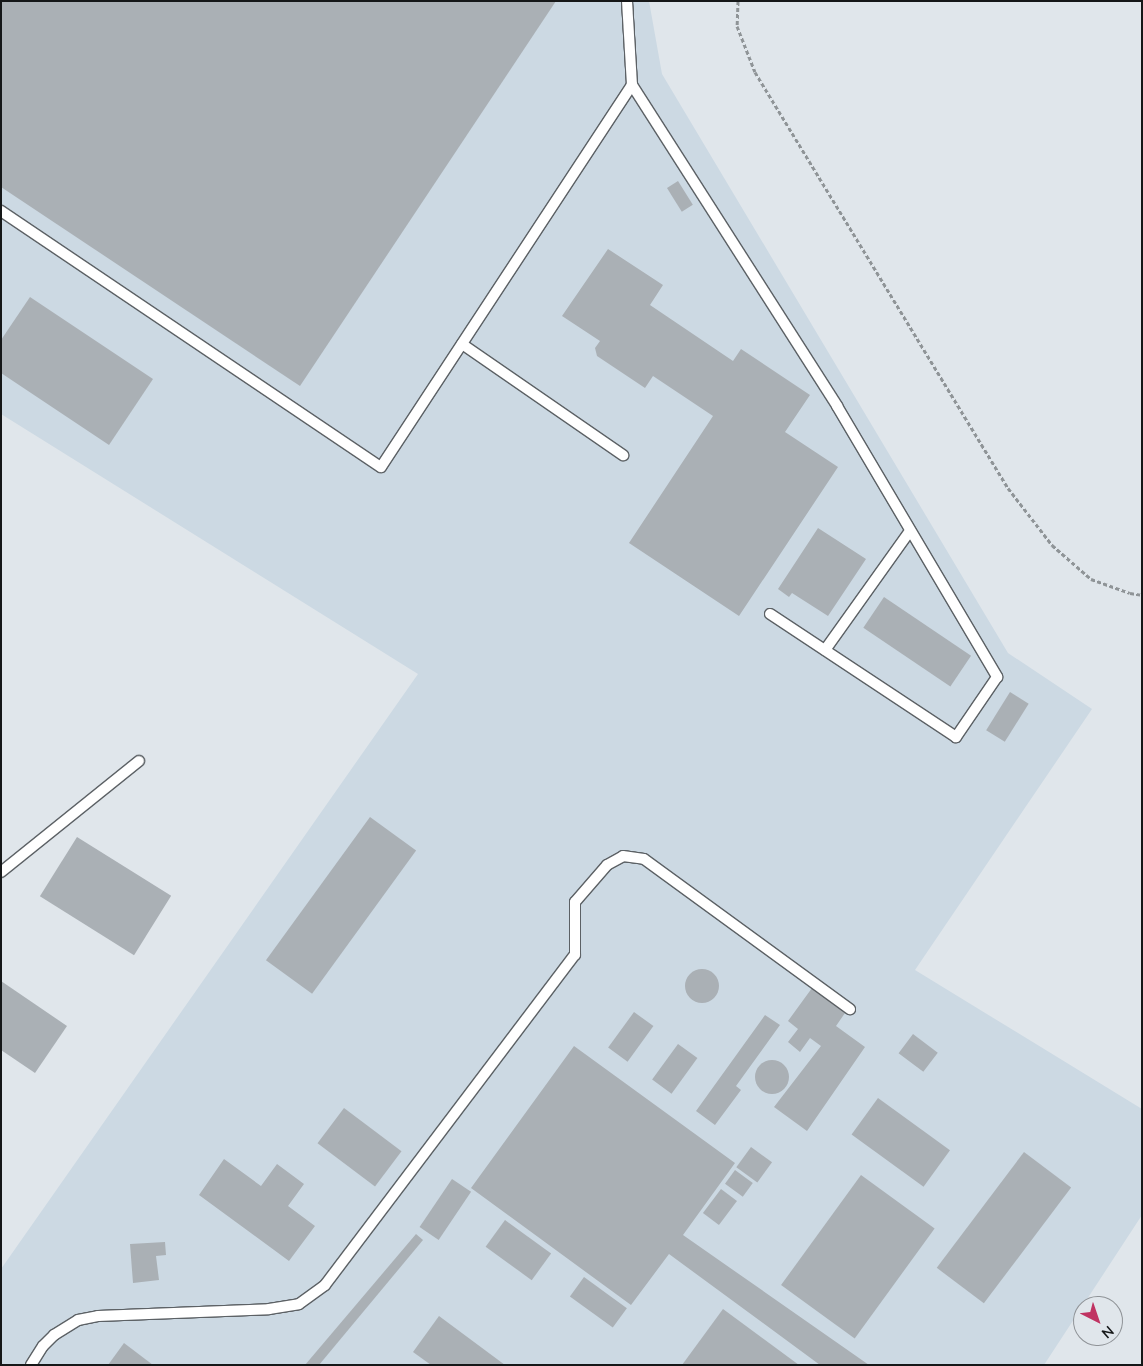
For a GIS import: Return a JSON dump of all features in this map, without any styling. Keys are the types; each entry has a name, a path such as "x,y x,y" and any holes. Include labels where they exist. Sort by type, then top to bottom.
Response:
{"lane":[{"path":"627,1 632,85 837,406 997,677 956,737 770,614"},
{"path":"1,211 382,467 632,85"},
{"path":"462,344 623,455"},
{"path":"825,650 910,531"},
{"path":"1,872 139,761"},
{"path":"31,1365 42,1346 54,1335 78,1320 98,1316 269,1310 299,1304 325,1284 575,955 575,902 607,864 623,856 644,859 850,1010"}],"path":[{"path":"738,1 736,26 755,72 1008,488 1052,545 1091,579 1130,593 1142,595"}],"shaded area":[{"path":"1,1 649,1 662,74 1008,653 1092,709 915,970 1142,1109 1142,1215 1089,1296 1073,1296 1073,1321 1044,1365 1,1365 1,1269 418,674 1,414"}],"building":[{"path":"1,1 556,1 300,386 1,187"},
{"path":"678,181 693,205 682,212 667,188"},
{"path":"608,249 663,285 650,305 733,361 741,349 810,395 785,432 838,467 739,616 629,543 713,416 653,376 645,388 597,356 595,348 600,341 562,316"},
{"path":"30,297 153,379 109,445 1,373 1,340"},
{"path":"818,528 866,559 828,616 792,593 789,597 778,589"},
{"path":"884,597 971,656 950,686 863,628"},
{"path":"1010,692 1029,704 1005,742 986,730"},
{"path":"370,817 416,851 312,994 266,960"},
{"path":"77,837 171,896 134,955 40,896"},
{"path":"702,969 709,970 714,974 718,979 718,993 714,998 709,1002 702,1003 695,1002 690,998 686,993 685,986 686,979 690,974 695,970"},
{"path":"1,981 67,1026 35,1073 1,1050"},
{"path":"812,988 845,1013 836,1026 865,1047 807,1131 774,1107 821,1046 810,1038 800,1052 788,1042 798,1029 788,1021"},
{"path":"634,1012 653,1026 628,1062 608,1048"},
{"path":"765,1015 780,1025 736,1086 741,1090 715,1125 696,1111"},
{"path":"913,1034 938,1053 923,1072 899,1053"},
{"path":"678,1044 697,1058 672,1094 652,1080"},
{"path":"574,1046 735,1163 683,1235 869,1365 820,1365 669,1254 631,1305 471,1188"},
{"path":"772,1060 784,1065 789,1077 784,1089 772,1094 760,1089 755,1077 760,1065"},
{"path":"878,1098 950,1150 924,1187 852,1134"},
{"path":"344,1108 402,1151 375,1186 318,1143"},
{"path":"751,1147 772,1162 757,1183 736,1167"},
{"path":"1024,1152 1071,1188 984,1303 937,1268"},
{"path":"224,1159 261,1186 277,1164 304,1184 288,1206 315,1226 289,1261 199,1195"},
{"path":"735,1170 753,1183 743,1197 725,1184"},
{"path":"861,1175 935,1228 855,1339 781,1285"},
{"path":"452,1179 471,1192 439,1240 420,1227"},
{"path":"721,1189 737,1201 719,1225 703,1213"},
{"path":"505,1220 551,1254 532,1280 486,1247"},
{"path":"416,1234 423,1240 319,1365 305,1365"},
{"path":"165,1242 166,1255 156,1256 159,1280 133,1283 130,1244"},
{"path":"584,1277 627,1308 613,1328 570,1296"},
{"path":"723,1309 799,1365 682,1365"},
{"path":"439,1316 505,1365 431,1365 413,1352"},
{"path":"124,1343 153,1365 108,1365"}]}
